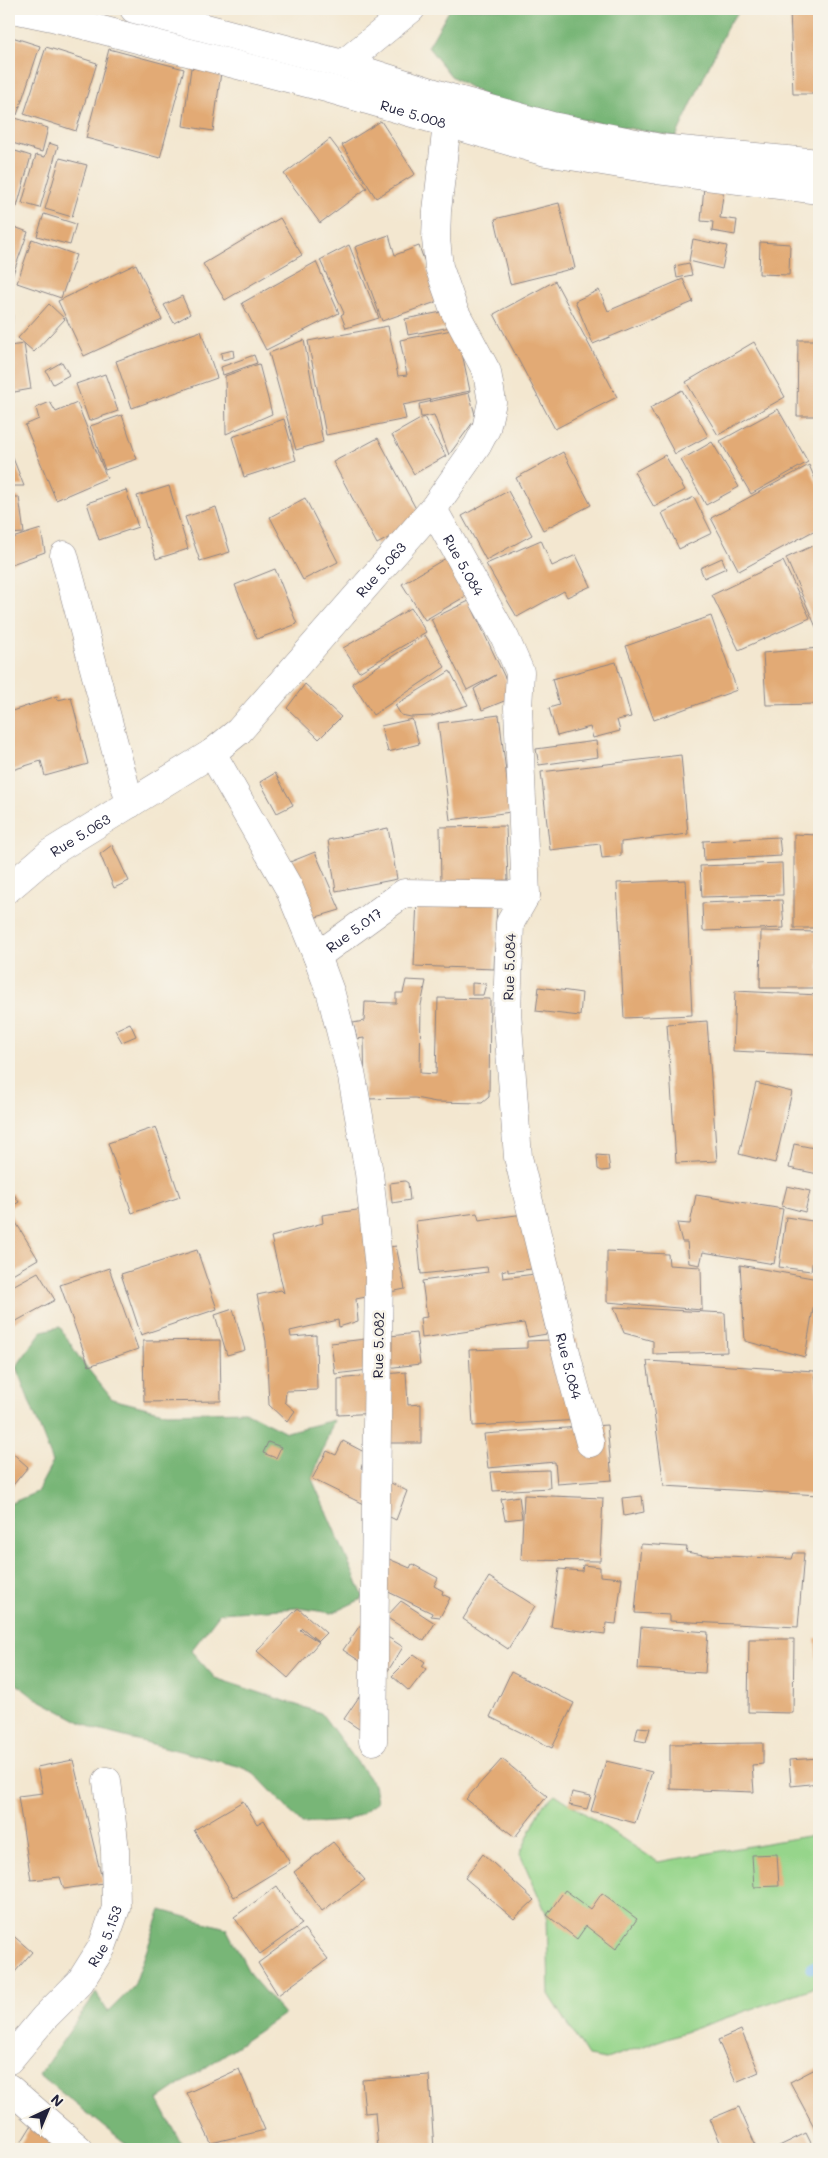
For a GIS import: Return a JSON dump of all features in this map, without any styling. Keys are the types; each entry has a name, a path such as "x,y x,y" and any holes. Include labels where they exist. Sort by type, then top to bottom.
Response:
{"street":[{"name":"Rue 5.008","path":"13,9 52,17 330,89 546,152 657,170 819,190"},
{"name":"Rue 5.008","path":"134,9 343,64 451,98 552,126 660,148 819,163"},
{"path":"343,64 411,9"},
{"name":"Rue 5.063","path":"9,888 50,853 212,753 239,731 433,509 477,446 486,429 492,402 487,372 454,310 439,267 436,239 436,211 447,124"},
{"name":"Rue 5.084","path":"433,509 505,638 520,672 518,708 526,895 510,923 507,1012 518,1157 590,1443"},
{"path":"64,555 130,804"},
{"name":"Rue 5.017","path":"212,753 289,888 317,956 404,893 526,895"},
{"name":"Rue 5.082","path":"317,956 331,994 352,1077 369,1173 379,1269 373,1741"},
{"name":"Rue 5.153","path":"9,2060 44,2018 80,1982 102,1947 116,1908 115,1850 107,1781"},
{"path":"9,2088 79,2149"}],"green space":[{"path":"450,9 742,9 729,23 676,137 498,104 451,76 428,47"},
{"path":"60,1327 80,1359 112,1399 167,1413 245,1411 286,1432 334,1420 312,1479 364,1598 332,1613 298,1608 220,1613 191,1651 215,1678 321,1713 374,1785 377,1802 362,1813 346,1821 302,1824 254,1773 238,1766 94,1729 32,1696 9,1678 9,1504 37,1492 53,1462 16,1367 42,1331"},
{"path":"555,1794 658,1862 819,1834 819,1986 606,2059 588,2056 549,1994 547,1915 520,1854 542,1806"},
{"path":"161,1910 226,1928 251,1976 284,2014 158,2100 184,2149 133,2149 39,2075 96,1993 108,2012 134,1986"}],"building":[{"path":"790,9 819,9 819,94 793,94"},
{"path":"9,36 40,46 17,115 9,112"},
{"path":"46,47 97,63 76,131 24,114"},
{"path":"109,49 184,69 160,158 86,138"},
{"path":"191,68 221,72 213,131 183,126"},
{"path":"12,117 48,128 42,152 9,142"},
{"path":"381,121 415,174 376,198 342,145"},
{"path":"330,139 367,188 320,223 284,174"},
{"path":"49,143 58,146 40,208 22,203 36,155 45,157"},
{"path":"9,149 31,156 17,207 9,204"},
{"path":"60,158 87,165 72,217 45,209"},
{"path":"704,186 724,188 720,218 737,220 735,235 712,231 713,222 701,221"},
{"path":"559,203 575,268 510,284 495,219"},
{"path":"44,214 76,224 70,245 37,236"},
{"path":"280,218 302,255 225,300 203,264"},
{"path":"9,225 28,232 9,285"},
{"path":"389,235 395,255 419,246 439,301 382,321 355,247"},
{"path":"32,239 76,255 61,298 17,283"},
{"path":"693,239 727,246 722,269 689,261"},
{"path":"760,242 790,244 789,275 759,274"},
{"path":"349,245 379,318 346,328 341,315 344,313 320,260"},
{"path":"316,262 339,313 266,350 242,303"},
{"path":"689,263 692,275 677,278 675,266"},
{"path":"136,264 162,320 84,356 58,301"},
{"path":"683,279 693,302 593,344 575,301 599,290 608,311"},
{"path":"555,281 617,397 555,429 494,314"},
{"path":"182,296 190,314 174,323 164,305"},
{"path":"49,304 65,319 34,352 18,338"},
{"path":"9,308 13,308 12,343 9,343"},
{"path":"447,311 450,327 408,335 405,319"},
{"path":"388,326 398,376 407,375 400,340 457,329 470,391 403,405 406,419 326,435 308,341"},
{"path":"201,331 217,378 132,408 116,361"},
{"path":"304,340 323,442 296,450 269,353"},
{"path":"798,340 819,340 819,416 797,416"},
{"path":"754,342 785,397 718,435 686,382"},
{"path":"24,344 31,389 9,393 9,346"},
{"path":"233,350 234,357 222,360 221,353"},
{"path":"254,355 257,363 223,375 221,367"},
{"path":"62,362 69,375 53,384 46,371"},
{"path":"259,364 272,414 226,434 225,376"},
{"path":"105,374 118,411 89,421 76,384"},
{"path":"682,390 708,436 675,454 650,408"},
{"path":"469,393 476,418 449,455 434,415 421,417 419,404"},
{"path":"50,402 56,412 77,403 107,478 56,500 25,425 39,419 36,408"},
{"path":"778,409 808,462 751,494 720,441"},
{"path":"122,415 137,459 105,470 90,426"},
{"path":"424,417 446,456 414,474 392,435"},
{"path":"284,419 296,460 244,477 232,437"},
{"path":"378,438 422,520 377,544 333,462"},
{"path":"712,442 739,487 706,505 681,460"},
{"path":"9,448 24,486 9,486"},
{"path":"563,452 591,505 543,530 516,478"},
{"path":"665,455 685,490 654,507 634,472"},
{"path":"809,465 819,488 819,528 739,571 711,518"},
{"path":"169,486 188,549 156,559 137,496"},
{"path":"126,490 138,527 99,540 87,503"},
{"path":"508,491 532,535 486,560 462,516"},
{"path":"9,497 19,497 24,533 9,534"},
{"path":"694,497 712,533 679,549 662,513"},
{"path":"305,498 338,562 303,580 270,517"},
{"path":"216,507 230,552 200,561 185,517"},
{"path":"41,529 45,552 9,565 9,539"},
{"path":"541,540 552,566 576,555 591,586 567,597 564,591 517,617 486,564"},
{"path":"819,543 819,634 786,558"},
{"path":"446,558 466,596 425,620 402,584"},
{"path":"722,558 726,568 704,578 700,568"},
{"path":"783,561 810,618 739,650 712,595"},
{"path":"275,569 297,624 257,639 235,585"},
{"path":"469,601 514,697 482,710 474,689 496,675 467,690 431,619"},
{"path":"411,608 426,632 359,672 343,648"},
{"path":"711,616 737,690 654,720 626,646"},
{"path":"425,635 445,667 373,715 352,683"},
{"path":"819,648 819,704 766,705 763,653"},
{"path":"616,662 631,717 617,720 620,731 593,738 590,727 557,736 549,708 559,705 552,679"},
{"path":"450,671 468,705 432,716 411,717 401,715 395,705"},
{"path":"305,684 341,717 319,739 287,708"},
{"path":"57,696 58,700 71,697 88,764 45,776 41,761 9,771 9,712"},
{"path":"499,715 511,812 450,820 438,723"},
{"path":"412,719 419,744 388,752 381,726"},
{"path":"596,741 598,757 539,765 536,749"},
{"path":"681,755 688,834 621,842 621,856 602,858 600,844 550,850 541,772"},
{"path":"275,773 293,805 277,813 260,782"},
{"path":"506,826 508,880 441,882 440,827"},
{"path":"388,828 397,879 336,891 328,840"},
{"path":"794,834 819,835 819,928 794,928"},
{"path":"779,837 781,856 704,860 703,841"},
{"path":"112,845 129,881 114,888 100,854"},
{"path":"315,852 340,910 313,918 290,862"},
{"path":"782,863 783,895 702,897 700,866"},
{"path":"686,880 692,1015 624,1018 617,883"},
{"path":"417,900 497,903 494,969 414,966"},
{"path":"782,900 784,928 703,931 702,903"},
{"path":"761,931 819,932 819,988 760,988"},
{"path":"406,980 426,981 421,1005 420,1073 436,1074 438,998 490,999 489,1097 482,1103 436,1102 415,1098 365,1099 364,1038 357,1039 353,1023 364,1021 365,1002 396,1003 396,993 403,993"},
{"path":"472,983 486,984 483,995 472,995"},
{"path":"539,987 582,993 580,1016 536,1011"},
{"path":"735,991 819,995 819,1055 733,1051"},
{"path":"707,1021 717,1161 676,1163 667,1024"},
{"path":"130,1023 136,1036 122,1042 115,1030"},
{"path":"756,1083 792,1092 775,1163 739,1154"},
{"path":"156,1127 180,1197 132,1213 108,1143"},
{"path":"794,1144 819,1149 818,1174 789,1168"},
{"path":"597,1155 608,1156 610,1170 602,1171 598,1169"},
{"path":"405,1181 408,1183 410,1200 392,1203 390,1183"},
{"path":"787,1186 810,1191 805,1212 782,1206"},
{"path":"13,1193 19,1202 9,1208 9,1196"},
{"path":"696,1195 783,1209 774,1264 703,1252 700,1265 689,1263 687,1242 682,1242 677,1223 690,1224"},
{"path":"371,1208 384,1248 396,1246 405,1289 356,1299 358,1321 339,1327 338,1320 290,1331 291,1337 316,1335 317,1390 286,1391 285,1402 295,1411 287,1422 269,1405 266,1341 257,1295 281,1290 284,1293 271,1237 323,1223 322,1215"},
{"path":"9,1211 38,1259 9,1276"},
{"path":"539,1212 554,1266 508,1272 508,1269 502,1271 503,1278 559,1271 544,1321 547,1334 528,1337 524,1323 422,1338 420,1318 427,1317 422,1281 488,1272 487,1267 421,1274 416,1221 477,1213 479,1220"},
{"path":"786,1217 819,1222 811,1271 779,1267"},
{"path":"197,1250 217,1309 141,1335 121,1274"},
{"path":"607,1251 668,1254 669,1265 701,1267 702,1310 607,1302"},
{"path":"740,1265 818,1279 805,1357 745,1341"},
{"path":"109,1268 138,1349 89,1366 60,1285"},
{"path":"38,1272 55,1300 9,1325 9,1288"},
{"path":"614,1307 725,1313 727,1352 653,1354 653,1341 624,1333"},
{"path":"233,1309 245,1350 227,1355 215,1315"},
{"path":"416,1333 420,1364 335,1374 331,1343"},
{"path":"577,1339 581,1420 473,1426 469,1350 527,1348 527,1341"},
{"path":"220,1340 221,1401 144,1402 143,1341"},
{"path":"647,1361 815,1371 819,1414 819,1495 664,1486"},
{"path":"406,1372 408,1405 421,1404 421,1443 379,1443 378,1413 338,1415 338,1379"},
{"path":"607,1425 612,1480 557,1484 555,1462 488,1468 484,1434"},
{"path":"343,1441 366,1453 361,1468 407,1491 396,1520 312,1479 327,1451 336,1455"},
{"path":"268,1442 281,1447 276,1458 263,1453"},
{"path":"9,1450 28,1467 9,1490"},
{"path":"549,1470 550,1488 493,1491 491,1472"},
{"path":"524,1495 603,1498 600,1561 521,1560"},
{"path":"519,1496 522,1518 505,1520 501,1499"},
{"path":"642,1496 644,1512 624,1516 622,1498"},
{"path":"641,1544 687,1547 686,1552 704,1555 792,1559 794,1553 804,1553 798,1627 669,1621 669,1615 635,1613"},
{"path":"389,1559 410,1568 412,1564 438,1578 434,1586 443,1591 442,1594 450,1598 440,1617 431,1616 432,1613 376,1586"},
{"path":"583,1565 600,1567 600,1576 622,1578 616,1624 606,1623 605,1634 551,1627 559,1569 582,1571"},
{"path":"489,1577 535,1606 508,1649 463,1619"},
{"path":"401,1601 435,1623 424,1641 386,1617"},
{"path":"298,1608 326,1633 318,1641 302,1628 300,1630 319,1642 288,1678 257,1651"},
{"path":"363,1621 403,1647 384,1677 343,1650"},
{"path":"641,1627 708,1632 705,1673 638,1669"},
{"path":"815,1638 819,1638 819,1673 818,1673"},
{"path":"749,1639 794,1639 793,1713 748,1712"},
{"path":"414,1654 425,1662 422,1666 426,1669 409,1691 392,1676"},
{"path":"511,1672 574,1703 552,1748 490,1717"},
{"path":"363,1691 368,1735 344,1719"},
{"path":"638,1727 650,1728 646,1742 635,1740"},
{"path":"763,1743 763,1764 752,1765 754,1792 670,1789 670,1744"},
{"path":"819,1758 819,1783 791,1786 789,1760"},
{"path":"502,1759 547,1796 515,1837 466,1799"},
{"path":"73,1760 103,1883 64,1889 60,1877 31,1880 18,1796 43,1793 37,1767"},
{"path":"606,1761 652,1772 635,1823 591,1811"},
{"path":"572,1792 591,1796 587,1809 569,1805"},
{"path":"243,1801 257,1824 264,1820 290,1863 234,1897 194,1830"},
{"path":"333,1842 365,1880 322,1911 294,1872"},
{"path":"483,1854 534,1900 514,1919 465,1878"},
{"path":"777,1854 779,1886 754,1887 752,1855"},
{"path":"277,1886 302,1924 260,1954 234,1917"},
{"path":"565,1890 591,1909 602,1893 637,1919 616,1949 586,1926 577,1939 547,1915"},
{"path":"304,1929 328,1959 278,1995 258,1963"},
{"path":"9,1932 32,1952 9,1979"},
{"path":"741,2030 759,2072 736,2082 718,2040"},
{"path":"819,2067 819,2136 790,2082"},
{"path":"239,2069 265,2130 211,2143 187,2093"},
{"path":"429,2075 434,2149 378,2149 375,2112 365,2113 362,2080"},
{"path":"739,2107 757,2149 723,2149 710,2119"},
{"path":"33,2123 59,2139 52,2149 17,2149"},
{"path":"806,2133 814,2149 773,2149"}],"waterway":[{"path":"811,1968 819,1964"}]}
